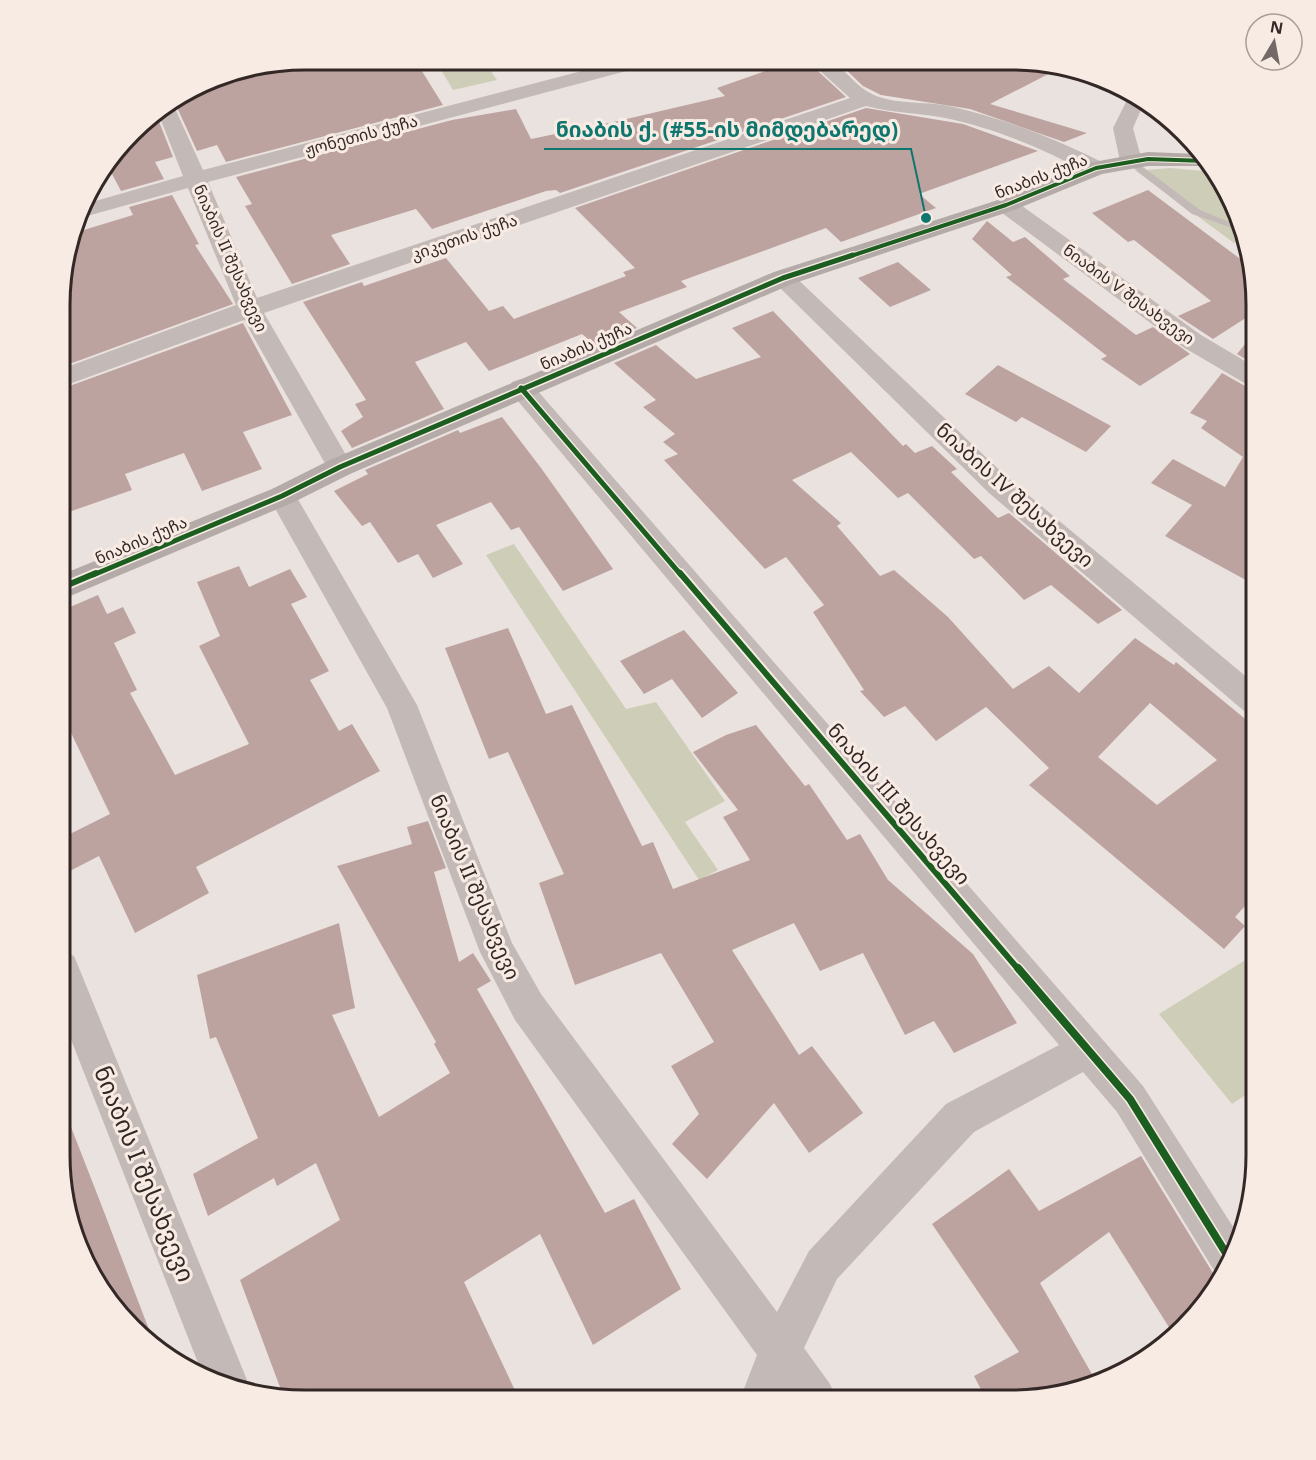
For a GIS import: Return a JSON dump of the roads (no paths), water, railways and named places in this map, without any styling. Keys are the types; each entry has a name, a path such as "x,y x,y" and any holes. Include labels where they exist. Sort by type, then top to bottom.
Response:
{"street":[{"name":"ჟონეთის ქუჩა","path":"91,209 195,179 608,70"},
{"path":"833,70 865,100 945,111 984,121 1030,136 1096,168"},
{"name":"კიკეთის ქუჩა","path":"70,375 250,309 865,100"},
{"path":"1131,161 1123,128 1133,105"},
{"name":"ნიაბის II შესახვევი","path":"169,114 250,309 340,467"},
{"name":"ნიაბის ქუჩა","path":"70,584 282,496 340,467 521,388 783,278 1006,205 1096,168 1131,161 1195,160"},
{"name":"ნიაბის V შესახვევი","path":"1006,205 1192,341 1246,372"},
{"name":"ნიაბის IV შესახვევი","path":"783,278 999,486 1246,694"},
{"name":"ნიაბის III შესახვევი","path":"521,388 1130,1098 1225,1251"},
{"name":"ნიაბის II შესახვევი","path":"282,496 401,705 498,952 528,1007 807,1390"},
{"name":"ნიაბის I შესახვევი","path":"70,988 224,1375"},
{"path":"765,1390 779,1353 823,1265 960,1118 1088,1050"}],"lane":[{"path":"1131,161 1196,212 1231,225"}],"place":[{"name":"ნიაბის ქ. (#55-ის მიმდებარედ)","path":"926,218"}]}
